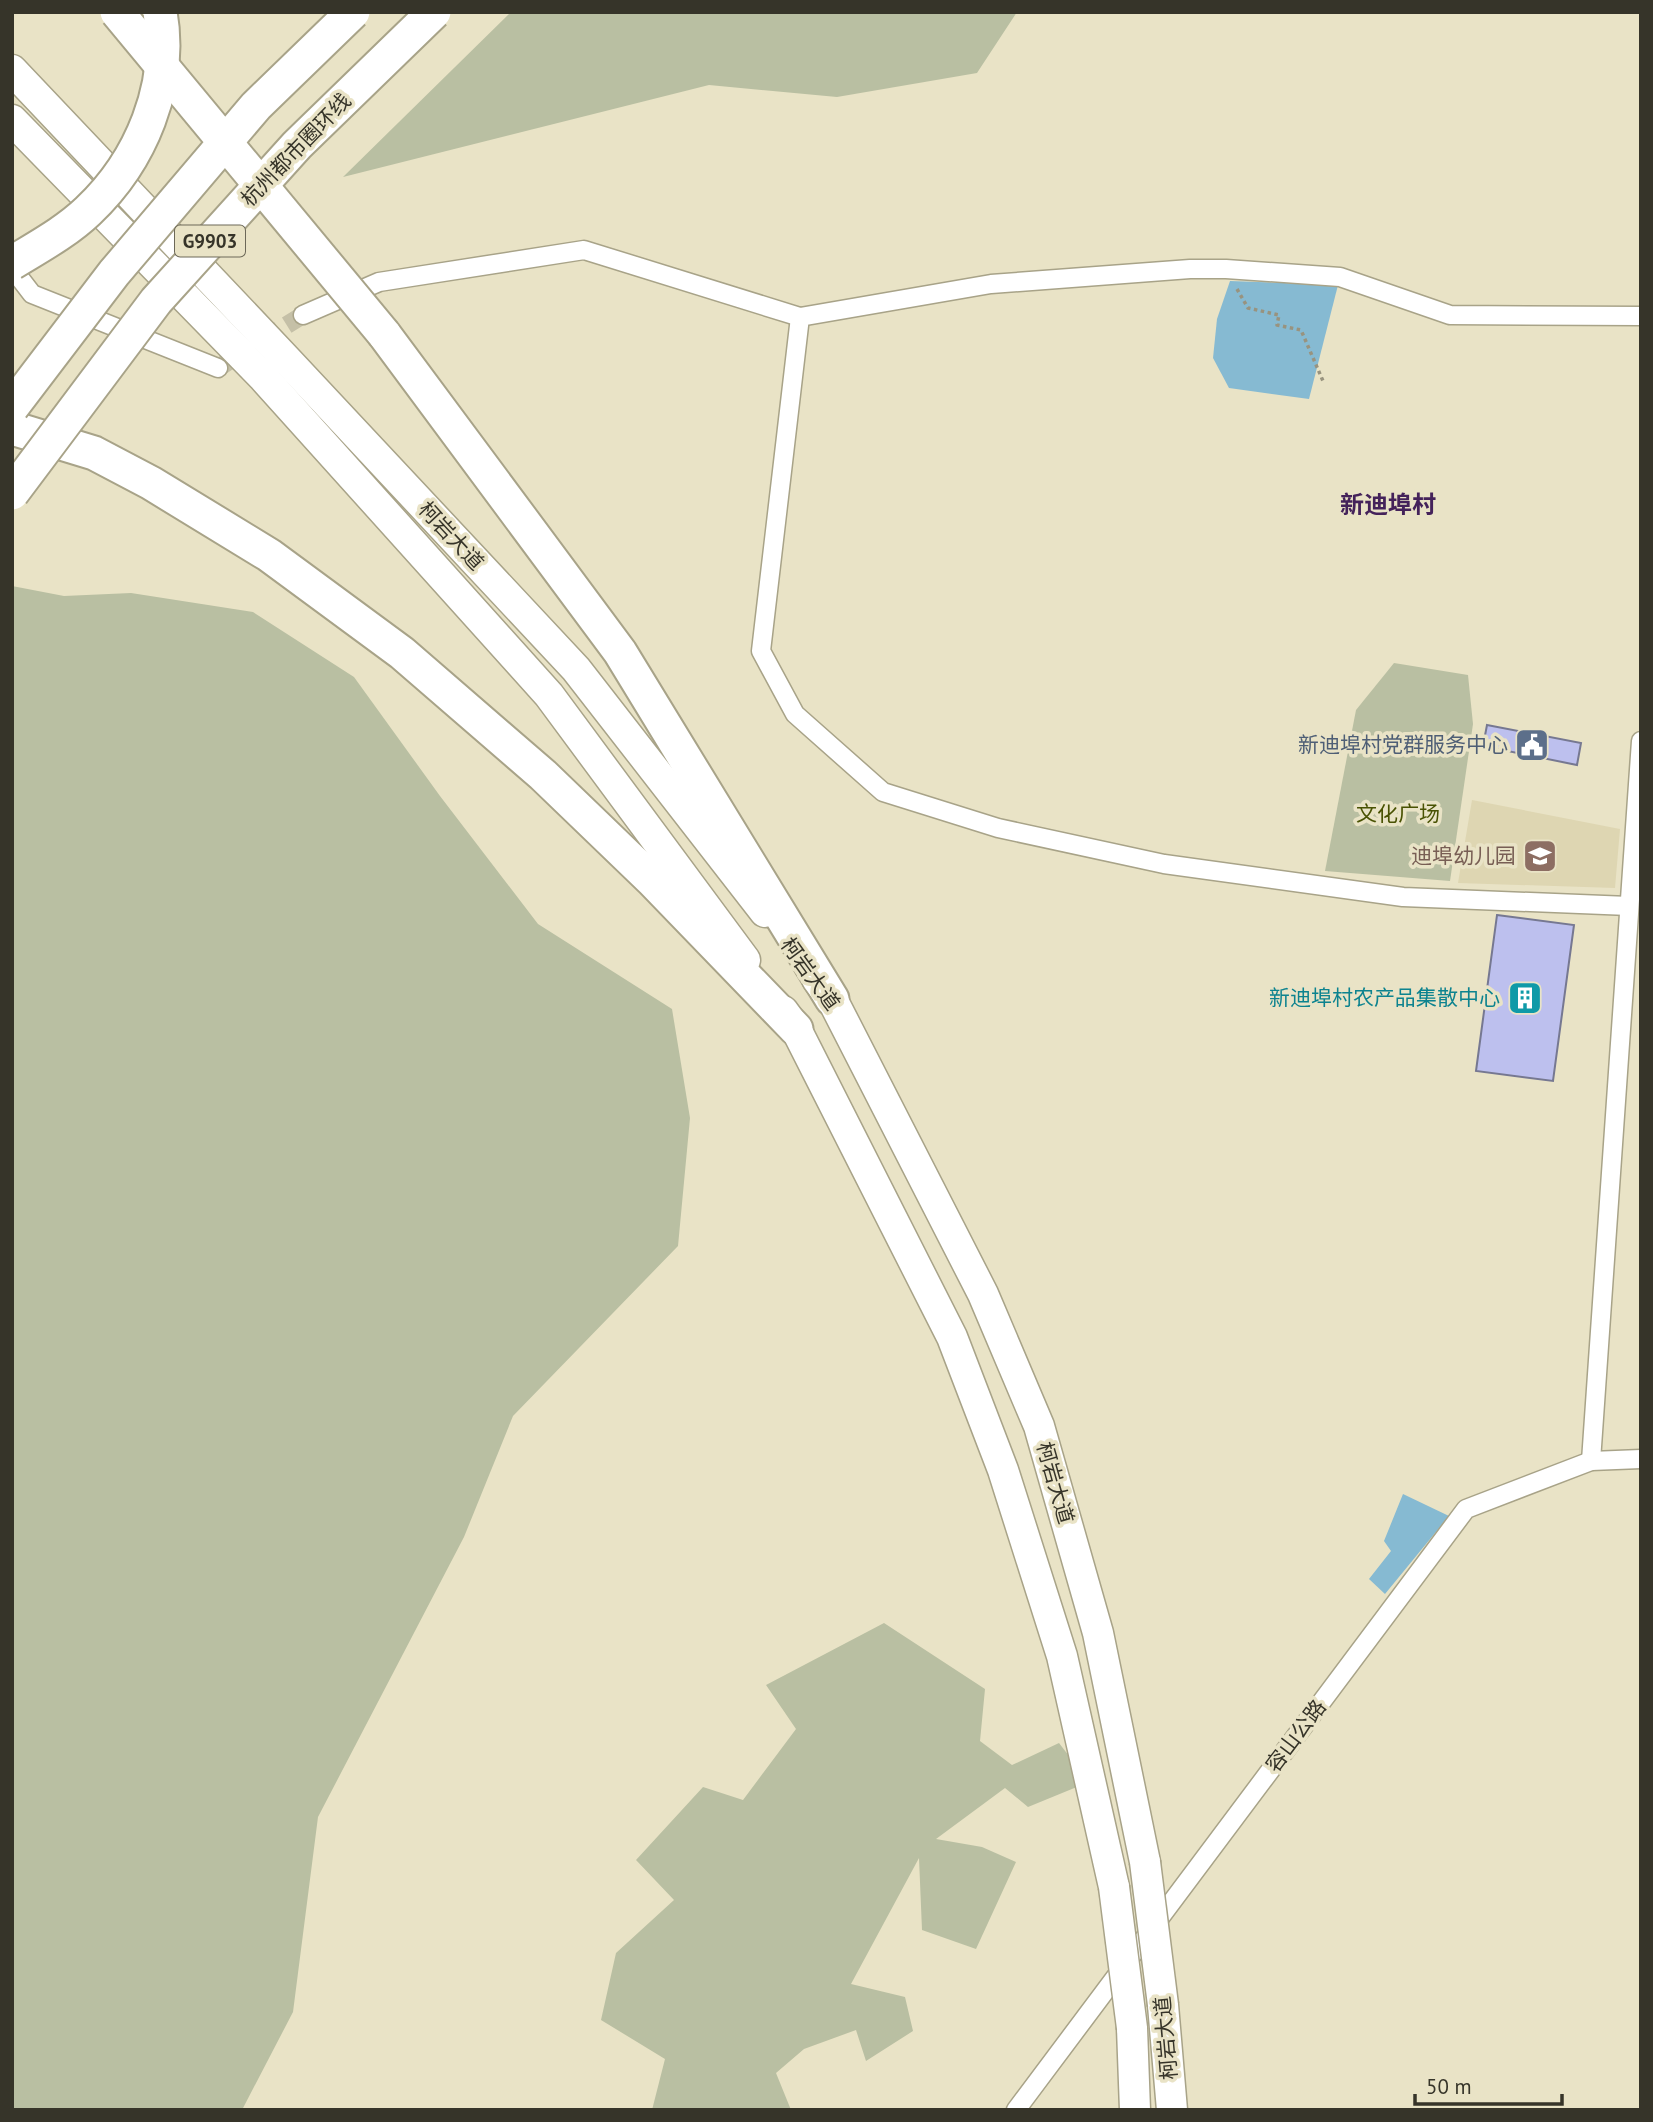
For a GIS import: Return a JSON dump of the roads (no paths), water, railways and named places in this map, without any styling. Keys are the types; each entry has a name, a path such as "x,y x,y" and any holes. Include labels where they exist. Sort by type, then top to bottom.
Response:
{"highway":[{"path":"117,12 384,334 620,652 832,999"},
{"path":"12,265 88,211 134,154 148,126 158,89 163,57 160,12"},
{"name":"G9903","path":"12,407 114,273 256,106 353,12"},
{"name":"杭州都市圈环线","path":"12,493 156,301 297,145 434,12"},
{"path":"12,428 94,453 151,483 269,555 402,653 543,775 652,880 796,1029"}],"main road":[{"name":"柯岩大道","path":"12,70 576,669 832,999 983,1294 1039,1426 1098,1633 1145,1862 1163,2005 1172,2110"},
{"name":"柯岩大道","path":"12,120 263,377 549,695 796,1029 952,1337 1003,1470 1062,1656 1114,1887 1132,2028 1135,2110"}],"street":[{"path":"303,315 379,282 583,250 800,317 991,284 1190,269 1340,277 1450,315 1641,316"},
{"path":"12,265 32,294 218,368"},
{"path":"800,317 761,651 795,714 883,792 998,828 1164,864 1403,897 1629,906"},
{"path":"1591,1461 1641,741"},
{"name":"容山公路","path":"1016,2110 1466,1509 1591,1461 1641,1459"}],"water":[{"path":"1230,281 1338,285 1309,399 1229,388 1213,358 1217,319"},
{"path":"1403,1494 1449,1516 1385,1594 1369,1579 1391,1551 1384,1541"}],"tunnel":[{"path":"218,368 303,315"}],"place":[{"name":"新迪埠村党群服务中心","path":"1532,745"},
{"name":"迪埠幼儿园","path":"1540,856"},
{"name":"新迪埠村农产品集散中心","path":"1525,998"}],"district":[{"name":"新迪埠村","path":"1388,505"}],"park label":[{"name":"文化广场","path":"1398,814"}]}
